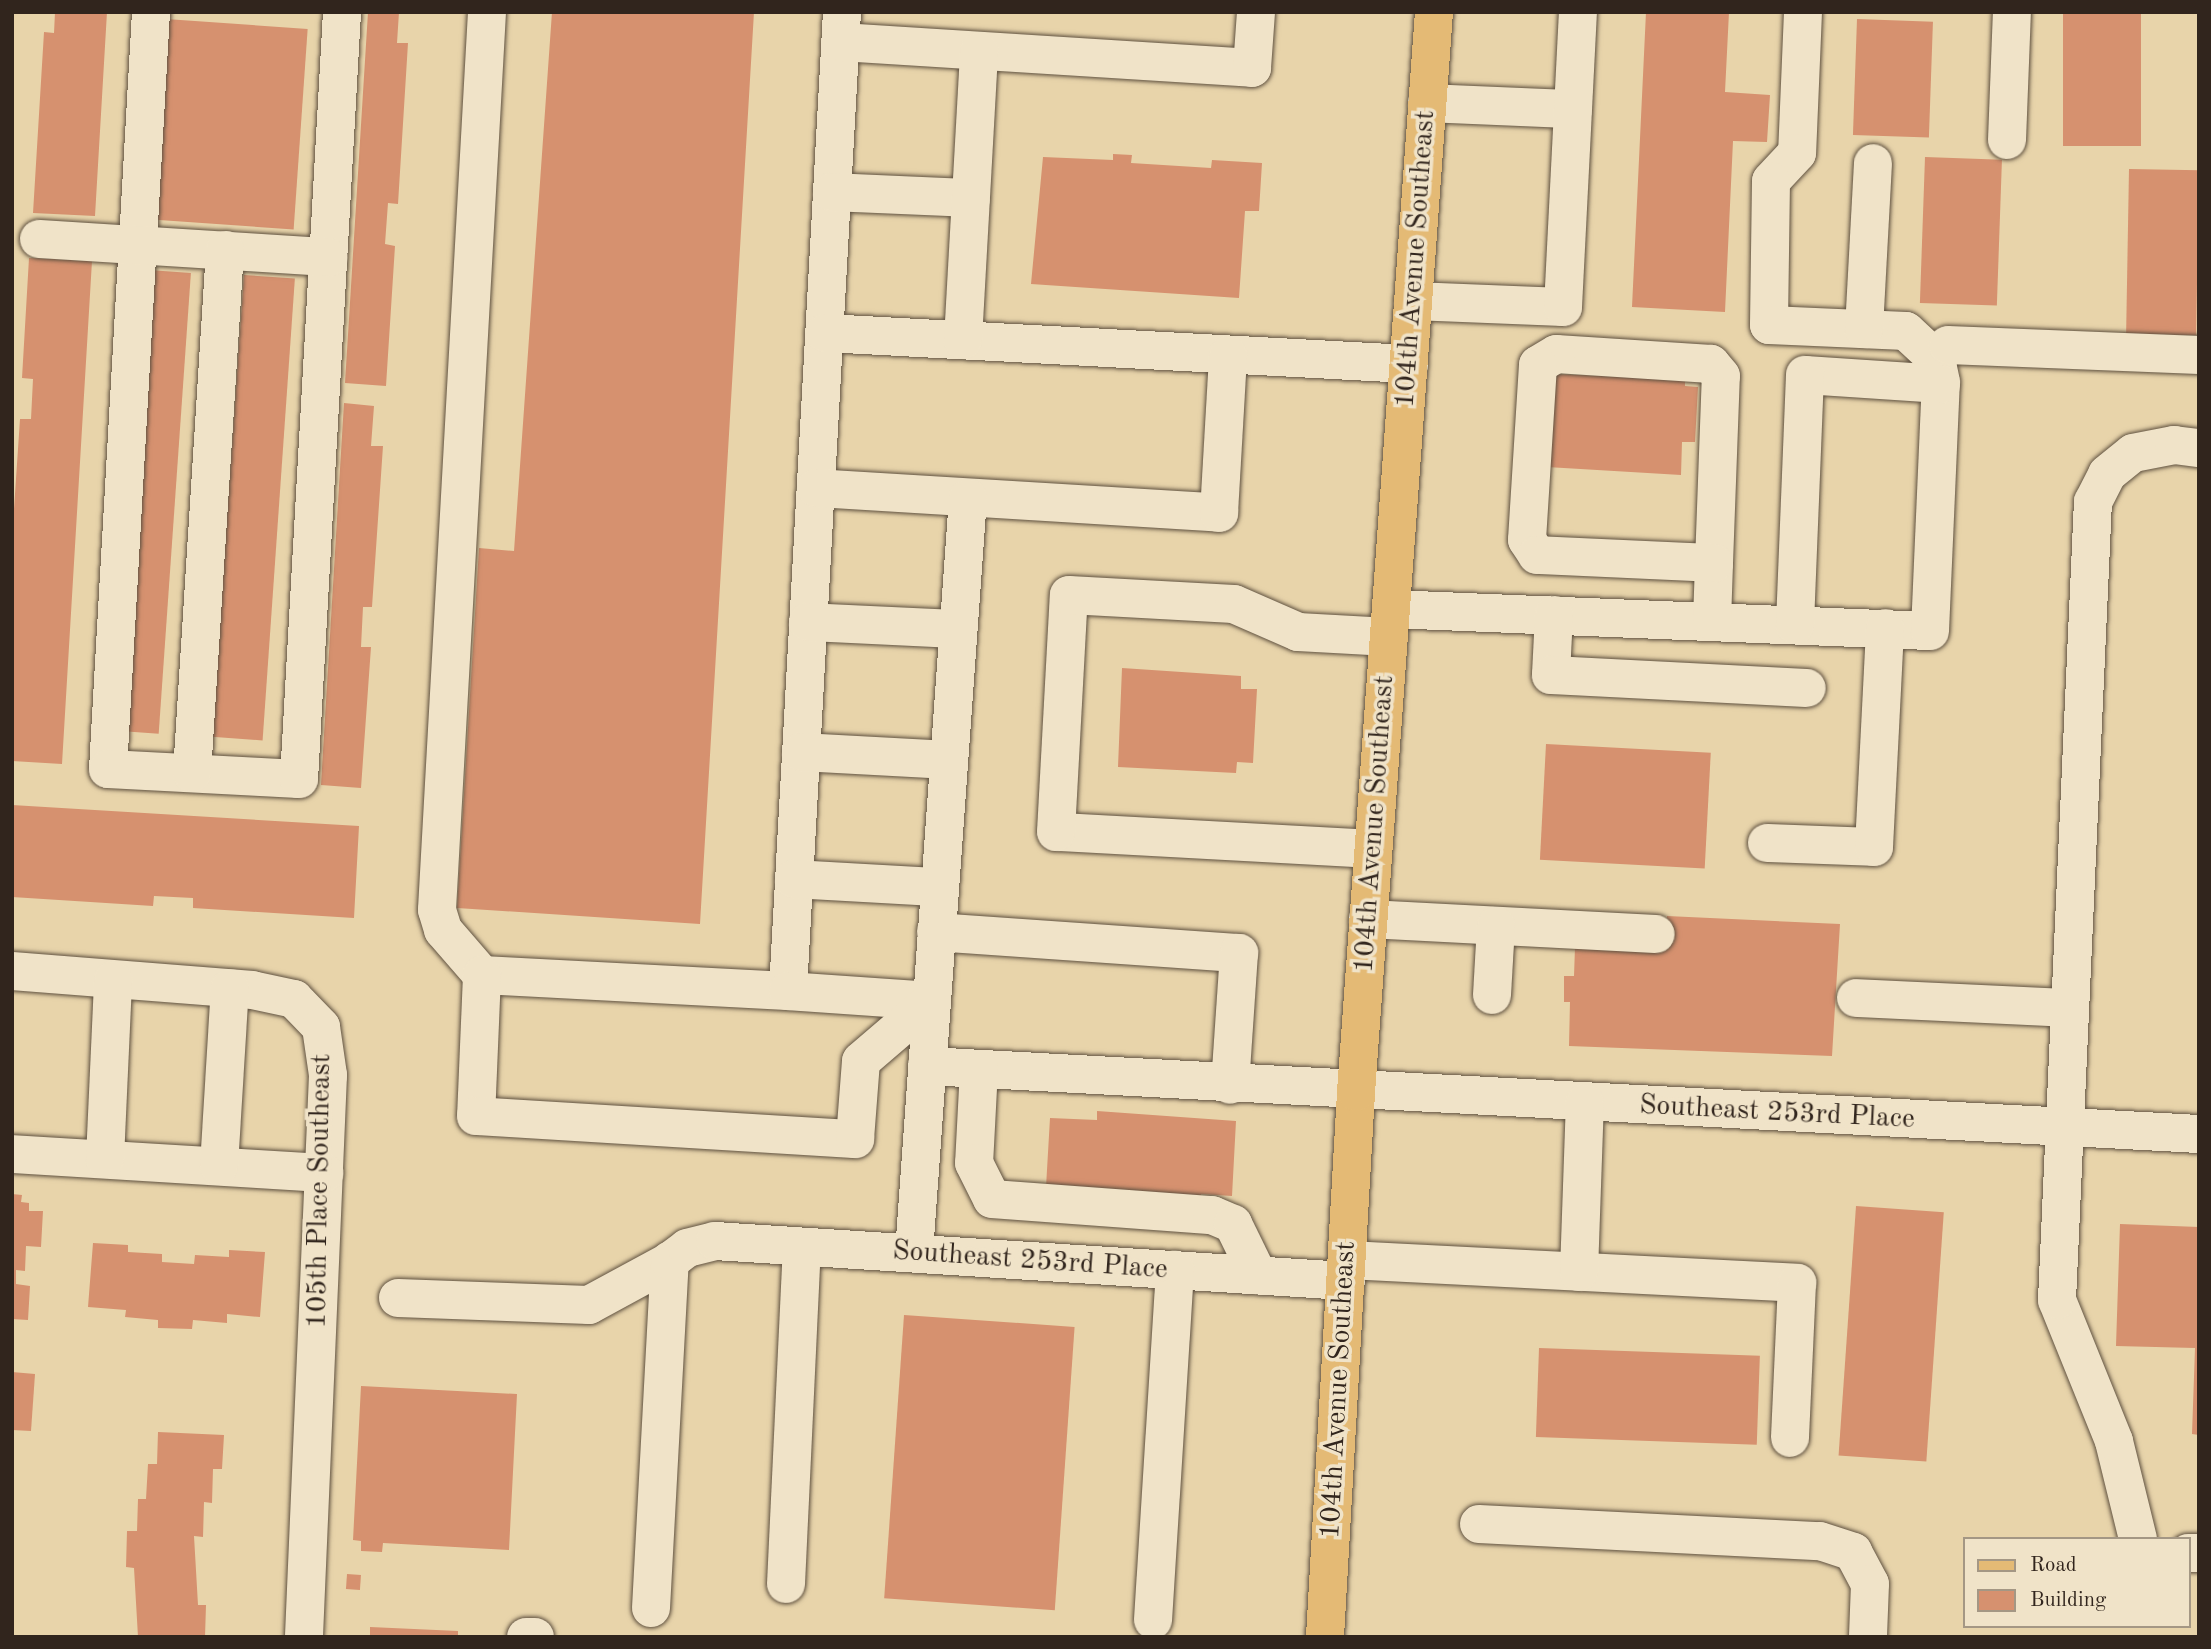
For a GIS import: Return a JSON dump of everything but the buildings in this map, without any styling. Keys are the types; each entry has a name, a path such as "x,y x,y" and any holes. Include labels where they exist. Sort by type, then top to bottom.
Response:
{"main road":[{"name":"104th Avenue Southeast","path":"1325,1637 1356,1092 1434,12"}],"street":[{"path":"151,12 108,769 299,779 342,12"},
{"path":"487,12 438,910 443,930 482,975 476,1116 855,1139 861,1061 931,1001"},
{"path":"788,991 841,27 979,51 1252,68 1256,12"},
{"path":"1413,301 1563,307 1578,12"},
{"path":"1803,12 1797,153 1772,181 1769,325 1906,331 1939,372"},
{"path":"2007,140 2012,12"},
{"path":"963,340 979,51"},
{"path":"1427,103 1573,109"},
{"path":"1864,329 1873,163"},
{"path":"832,192 971,198"},
{"path":"39,239 328,257"},
{"path":"192,773 225,250"},
{"path":"825,333 1409,364"},
{"path":"1373,849 1056,832 1069,595 1234,604 1298,632 1390,623 1554,615 1930,631 1939,372 1948,345 2199,355"},
{"path":"1712,621 1721,376 1711,364 1556,354 1538,365 1527,540 1538,555 1714,563"},
{"path":"816,488 1219,513 1228,355"},
{"path":"1795,625 1805,375 1939,372"},
{"path":"2138,1537 2114,1441 2057,1300 2062,1127 2093,502 2107,474 2133,453 2174,445 2199,448"},
{"path":"914,1253 968,498"},
{"path":"1554,615 1551,675 1807,688"},
{"path":"808,622 958,629"},
{"path":"1767,843 1874,847 1885,628"},
{"path":"801,752 948,760"},
{"path":"794,879 939,887"},
{"path":"1368,919 1656,934"},
{"path":"1492,995 1496,926"},
{"path":"936,932 1239,953 1230,1084"},
{"name":"105th Place Southeast","path":"12,971 229,988 294,999 321,1027 328,1075 304,1637"},
{"path":"482,975 931,1001"},
{"path":"105,1159 113,980"},
{"path":"219,1166 229,988"},
{"path":"1856,998 2068,1008"},
{"name":"Southeast 253rd Place","path":"927,1066 1356,1092 2199,1134"},
{"path":"979,1069 974,1163 992,1199 1212,1215 1233,1224 1258,1275"},
{"path":"1579,1272 1585,1103"},
{"path":"12,1153 324,1173"},
{"name":"Southeast 253rd Place","path":"670,1261 687,1248 715,1241 1258,1275 1346,1270 1579,1272 1797,1283 1790,1438"},
{"path":"786,1584 802,1247"},
{"path":"398,1298 589,1306 670,1261"},
{"path":"651,1608 670,1261"},
{"path":"1153,1620 1175,1270"},
{"path":"1479,1524 1820,1541 1853,1552 1870,1584 1868,1637"},
{"path":"526,1637 536,1637"}]}
